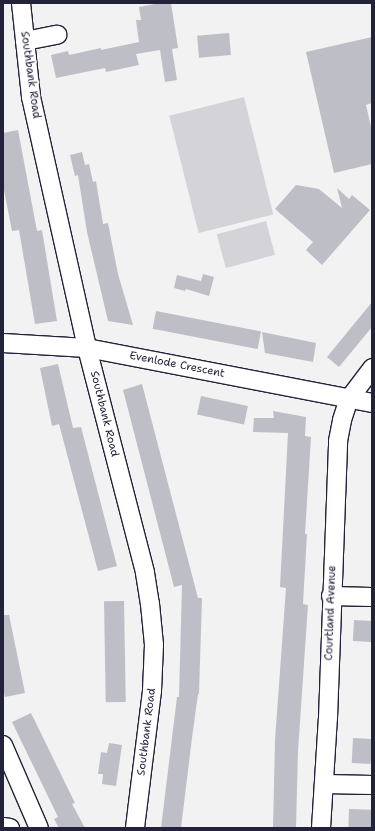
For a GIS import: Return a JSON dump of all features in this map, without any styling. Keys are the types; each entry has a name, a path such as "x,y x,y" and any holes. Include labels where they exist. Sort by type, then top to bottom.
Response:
{"street":[{"name":"Southbank Road","path":"21,3 31,98 87,348 145,573 150,604 154,645 152,691 135,828"},
{"path":"25,41 57,35"},
{"name":"Evenlode Crescent","path":"3,343 87,348 372,403"},
{"name":"Courtland Avenue","path":"321,828 325,784 338,441 342,420 349,399 372,368"},
{"path":"331,596 372,597"},
{"path":"3,745 35,826"},
{"path":"325,784 372,785"},
{"path":"3,827 10,828"}],"shaded area":[{"path":"244,97 273,214 199,233 169,116"},
{"path":"266,221 275,255 226,268 217,234"}],"building":[{"path":"160,3 171,3 178,48 172,49 177,80 165,82 160,50 136,54 139,65 106,72 105,68 56,78 51,55 68,51 69,55 139,42 136,20 141,20 139,7"},
{"path":"229,33 231,55 199,58 197,36"},
{"path":"372,37 372,103 366,105 372,131 372,164 334,173 306,52"},
{"path":"18,130 37,231 42,230 57,321 35,324 19,230 12,231 3,185 3,133"},
{"path":"82,152 85,165 89,164 93,182 96,181 103,224 108,223 118,274 133,325 108,321 87,232 78,175 75,176 70,155"},
{"path":"296,185 319,189 342,208 337,188 349,199 352,195 370,210 322,265 306,250 313,242 275,209"},
{"path":"203,274 214,277 209,296 186,289 185,291 174,288 177,275 201,281"},
{"path":"372,302 372,327 339,367 327,357"},
{"path":"156,311 261,331 258,349 153,329"},
{"path":"262,332 316,343 313,362 265,353"},
{"path":"58,364 73,428 81,427 117,566 98,571 59,424 52,426 40,368"},
{"path":"142,384 198,598 202,598 199,694 181,828 161,828 177,697 179,697 182,585 174,587 123,390"},
{"path":"201,396 248,406 244,425 197,415"},
{"path":"273,411 306,417 305,436 311,437 305,534 307,534 303,604 308,605 298,751 296,828 273,828 275,740 286,588 280,587 288,433 253,432 254,418 274,418"},
{"path":"104,601 124,601 126,702 106,702"},
{"path":"3,615 9,615 25,693 5,697 3,688"},
{"path":"354,620 372,621 371,642 353,641"},
{"path":"31,713 75,803 72,804 85,828 59,828 54,819 58,817 12,722"},
{"path":"353,738 372,739 371,764 352,763"},
{"path":"109,743 122,745 116,786 102,784 103,774 98,774 101,752 107,753"},
{"path":"349,809 372,810 371,828 348,828"}]}
